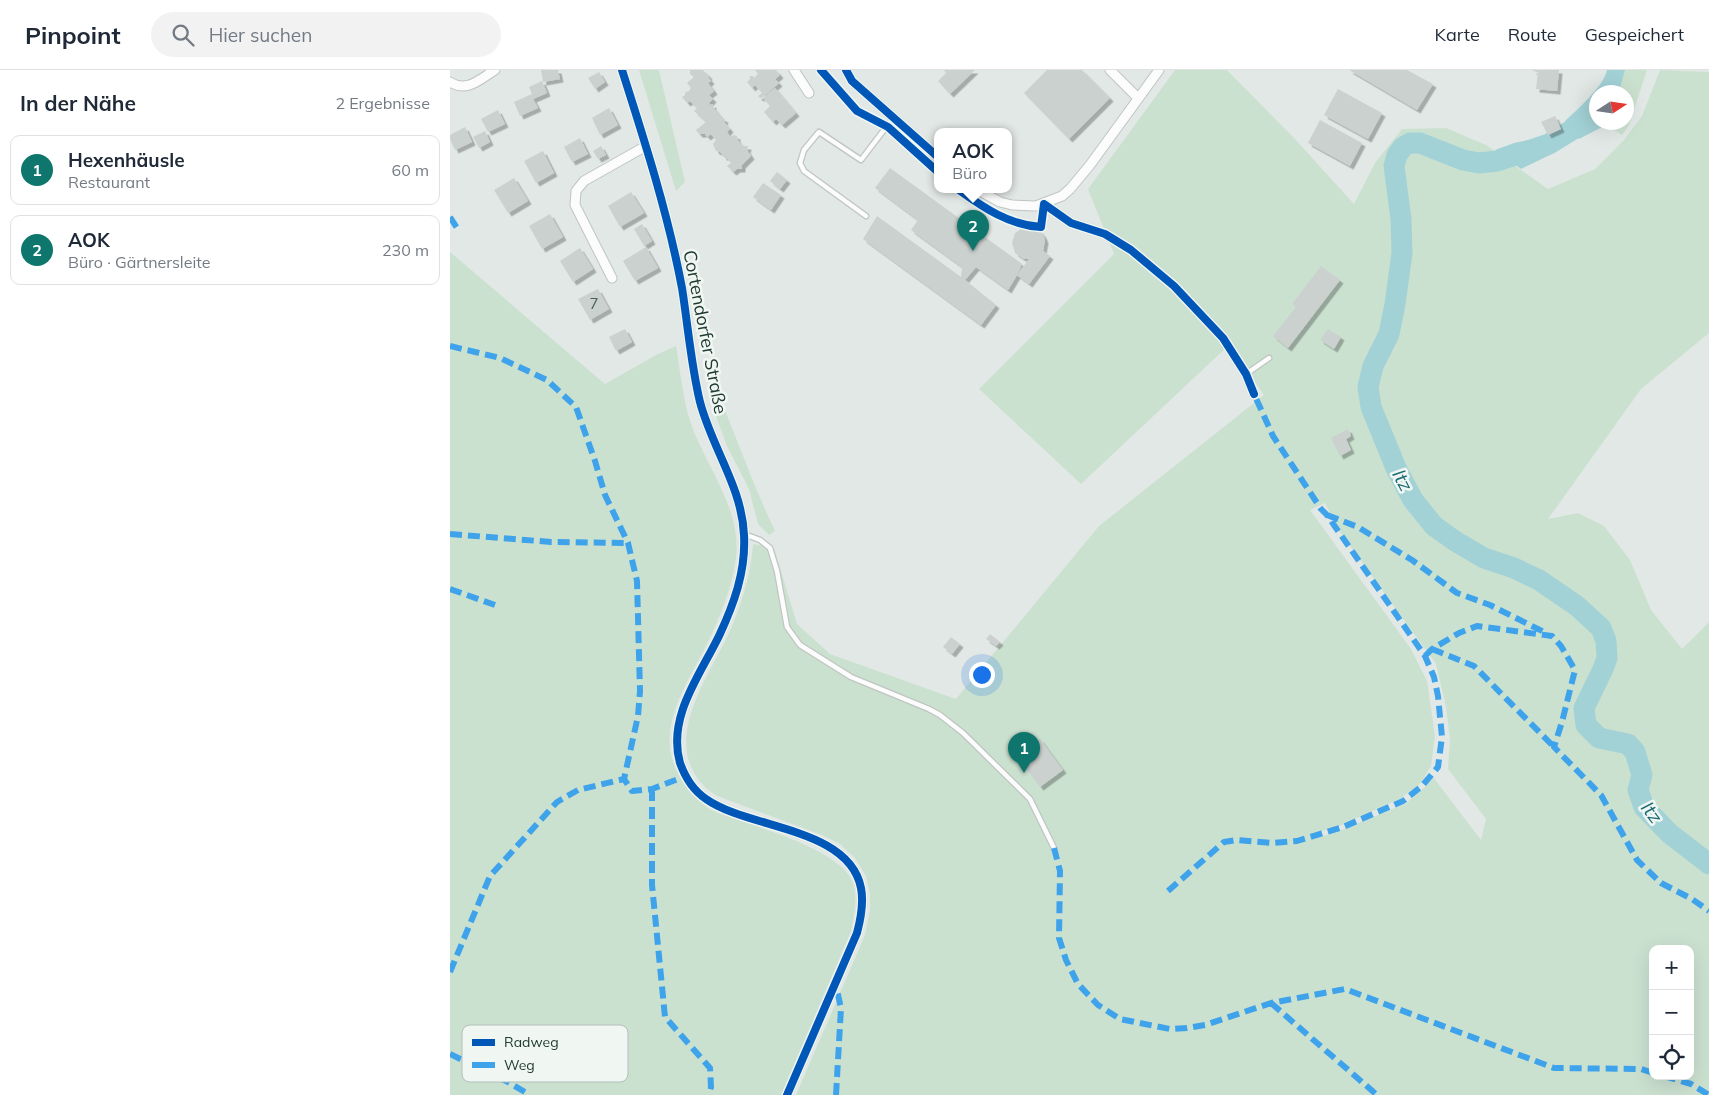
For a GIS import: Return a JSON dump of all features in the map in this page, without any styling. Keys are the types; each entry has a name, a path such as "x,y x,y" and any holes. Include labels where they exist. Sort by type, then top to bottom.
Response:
{"street":[{"path":"450,82 462,87 470,85 495,70"},
{"name":"Cortendorfer Straße","path":"622,70 666,219 681,288 690,353 701,405 737,494 741,507 744,534 742,571 732,604 719,636 690,692 681,717 677,737 680,761 691,785 713,804 802,835 835,851 854,870 859,879 862,896 860,922 853,945 787,1095"},
{"path":"794,70 808,92"},
{"path":"846,70 852,81 934,153"},
{"path":"1110,70 1138,98"},
{"path":"983,193 995,200 1012,205 1036,206 1062,196 1070,189 1159,70"},
{"path":"612,278 575,206 576,191 584,181 646,146"},
{"path":"1044,204 1071,223 1105,234 1131,250 1181,293 1223,338 1246,374 1254,394"}],"lane":[{"path":"866,216 804,171 800,163 804,150 819,132 861,160 894,118"},
{"path":"1246,374 1269,358"},
{"path":"744,534 760,540 770,548 777,571 787,627 800,645 851,677 934,712 963,733 1030,798 1054,848"}],"green space":[{"path":"639,70 659,70 685,182 676,191"},
{"path":"1175,70 1227,70 1294,138 1354,204 1375,163 1402,129 1446,128 1486,145 1548,189 1595,169 1632,130 1634,130 1634,127 1642,116 1660,70 1709,72 1709,333 1641,389 1548,519 1578,513 1604,526 1630,560 1651,610 1682,649 1709,622 1709,1095 796,1095 865,935 870,910 870,894 866,876 855,858 840,844 822,835 717,796 702,784 690,765 686,746 688,725 694,704 724,644 740,606 746,586 753,544 774,548 797,624 830,654 956,699 1099,526 1264,395 1229,345 1081,484 979,389 1114,254 1088,189","holes":["1325,503 1337,528 1436,664 1446,707 1450,740 1448,769 1486,819 1481,840 1433,777 1424,788 1405,804 1314,839 1310,835 1342,825 1401,798 1420,784 1431,766 1435,736 1427,681 1411,649 1310,510"]},
{"path":"1625,70 1647,70 1634,110 1634,85 1621,85"},
{"path":"1614,130 1626,130 1622,135"},
{"path":"450,252 605,384 656,355 676,346 690,421 728,505 736,540 736,558 725,602 707,644 685,686 673,717 670,749 674,764 687,789 708,808 717,813 781,835 818,851 834,861 846,871 853,883 855,907 851,931 781,1095 450,1095"},
{"path":"714,384 775,531 769,535 758,524 749,489 727,446 709,397"}],"water":[{"path":"1607,70 1625,70 1621,85 1600,85"},
{"path":"1589,98 1589,130 1596,130 1579,139 1565,121"},
{"path":"1543,137 1552,154 1521,169 1495,150 1514,143"}],"building":[{"path":"541,70 558,70 560,79 543,82"},
{"path":"690,70 703,70 709,76 711,81 708,83 714,91 709,95 713,99 709,103 710,105 713,104 713,107 725,119 724,122 730,129 727,132 731,138 733,135 737,136 740,143 748,146 747,150 751,156 742,165 742,169 737,169 733,172 727,166 731,163 720,152 716,151 713,144 716,140 711,134 707,137 705,134 699,134 696,130 706,122 694,111 697,108 690,101 687,103 682,97 691,88 687,83 694,77 690,74"},
{"path":"755,70 776,70 780,75 775,79 779,83 760,98 758,96 762,93 755,85 752,88 747,82 750,76 754,78 758,74"},
{"path":"944,70 975,70 950,94 938,81 946,73"},
{"path":"1047,70 1082,70 1110,98 1069,139 1024,93"},
{"path":"1349,70 1407,70 1433,84 1417,110"},
{"path":"1533,70 1559,70 1557,91 1536,89 1538,72"},
{"path":"599,72 605,82 595,89 588,78"},
{"path":"542,81 547,93 533,99 538,108 520,116 514,102 532,94 529,87"},
{"path":"775,88 796,113 782,125 776,119 773,122 764,112 770,106 763,98"},
{"path":"1338,89 1382,113 1368,139 1324,115"},
{"path":"609,108 618,125 600,135 592,118"},
{"path":"498,110 505,124 488,132 481,119"},
{"path":"1555,116 1561,129 1548,135 1541,122"},
{"path":"1320,120 1362,143 1350,166 1308,143"},
{"path":"465,127 472,142 455,150 450,135"},
{"path":"485,131 490,142 479,148 473,137"},
{"path":"580,138 588,154 572,162 564,147"},
{"path":"601,146 606,155 598,159 593,151"},
{"path":"543,151 554,173 536,183 524,161"},
{"path":"890,168 1022,264 1008,290 976,267 965,280 996,305 981,325 863,239 877,216 961,277 962,267 911,230 918,220 875,188"},
{"path":"777,172 787,180 780,189 770,181"},
{"path":"514,178 528,201 508,213 494,190"},
{"path":"763,183 781,195 771,210 753,197"},
{"path":"631,192 644,213 620,227 608,206"},
{"path":"550,214 563,237 542,249 529,226"},
{"path":"642,224 652,241 644,246 634,229"},
{"path":"1029,226 1039,230 1043,235 1045,240 1043,251 1050,256 1029,284 1017,275 1029,259 1024,259 1015,253 1012,243 1015,233"},
{"path":"646,247 658,268 635,281 623,261"},
{"path":"580,248 593,269 573,282 560,261"},
{"path":"1321,266 1340,280 1288,348 1273,336 1296,307 1292,304"},
{"path":"598,289 609,309 590,320 578,299"},
{"path":"625,329 632,342 616,351 609,337"},
{"path":"1328,329 1341,337 1334,349 1320,340"},
{"path":"1348,429 1351,436 1346,439 1351,450 1340,456 1331,438"},
{"path":"990,634 1000,642 996,646 986,639"},
{"path":"951,637 960,644 952,654 943,647"},
{"path":"1040,739 1063,770 1040,787 1017,756"}],"waterway":[{"name":"Itz","path":"1589,119 1549,144 1497,161 1479,163 1463,160 1420,143 1410,143 1403,147 1397,155 1394,166 1401,219 1402,253 1389,334 1373,366 1368,387 1371,407 1396,468 1413,500 1434,526 1484,558 1514,568 1539,580 1577,606 1601,628 1606,641 1607,658 1584,708 1586,725 1599,738 1628,744 1635,752 1642,775 1638,790 1644,807 1669,833 1709,864"}],"marked path":[{"path":"450,217 457,228"},
{"path":"450,346 500,358 547,380 576,407 605,495 628,543 637,581 640,691 638,716 624,779 632,791 652,789 686,776"},
{"path":"1168,891 1224,842 1237,840 1272,843 1297,841 1343,827 1403,801 1422,786 1438,767 1442,737 1438,696 1434,677 1425,656 1321,509 1273,436 1254,394"},
{"path":"1327,515 1358,527 1412,560 1457,593 1490,605 1546,633"},
{"path":"450,534 551,542 628,543"},
{"path":"450,589 495,605"},
{"path":"1425,656 1432,649 1459,633 1477,626 1552,636 1561,646 1575,670 1554,747 1601,795 1637,860 1661,883 1692,899 1709,911"},
{"path":"1432,649 1474,666 1554,747"},
{"path":"450,972 490,876 557,802 578,790 624,779"},
{"path":"652,789 652,885 665,1017 710,1068 711,1087 709,1095"},
{"path":"1054,848 1060,871 1059,938 1066,960 1078,984 1098,1005 1120,1019 1170,1029 1187,1028 1205,1025 1271,1003 1345,989 1554,1068 1641,1069 1649,1072"},
{"path":"836,986 841,1008 836,1095"},
{"path":"1271,1003 1377,1095"},
{"path":"450,1054 462,1060"},
{"path":"1678,1080 1691,1084 1709,1095"},
{"path":"508,1082 530,1095"}],"cycle path":[{"path":"622,70 670,233 682,288 700,402 738,500 744,535 741,574 730,612 695,681 682,713 678,729 677,746 680,763 690,783 706,799 724,809 818,841 838,853 853,868 861,888 862,910 857,933 787,1095"},
{"path":"821,70 857,111 888,127 934,168"},
{"path":"846,70 852,81 934,153"},
{"path":"963,193 997,214 1029,226 1041,227 1044,204 1071,223 1105,234 1131,250 1174,286 1223,338 1246,374 1254,394"}],"place":[{"name":"AOK","path":"973,251"},
{"name":"Hexenhäusle","path":"1024,773"}]}
